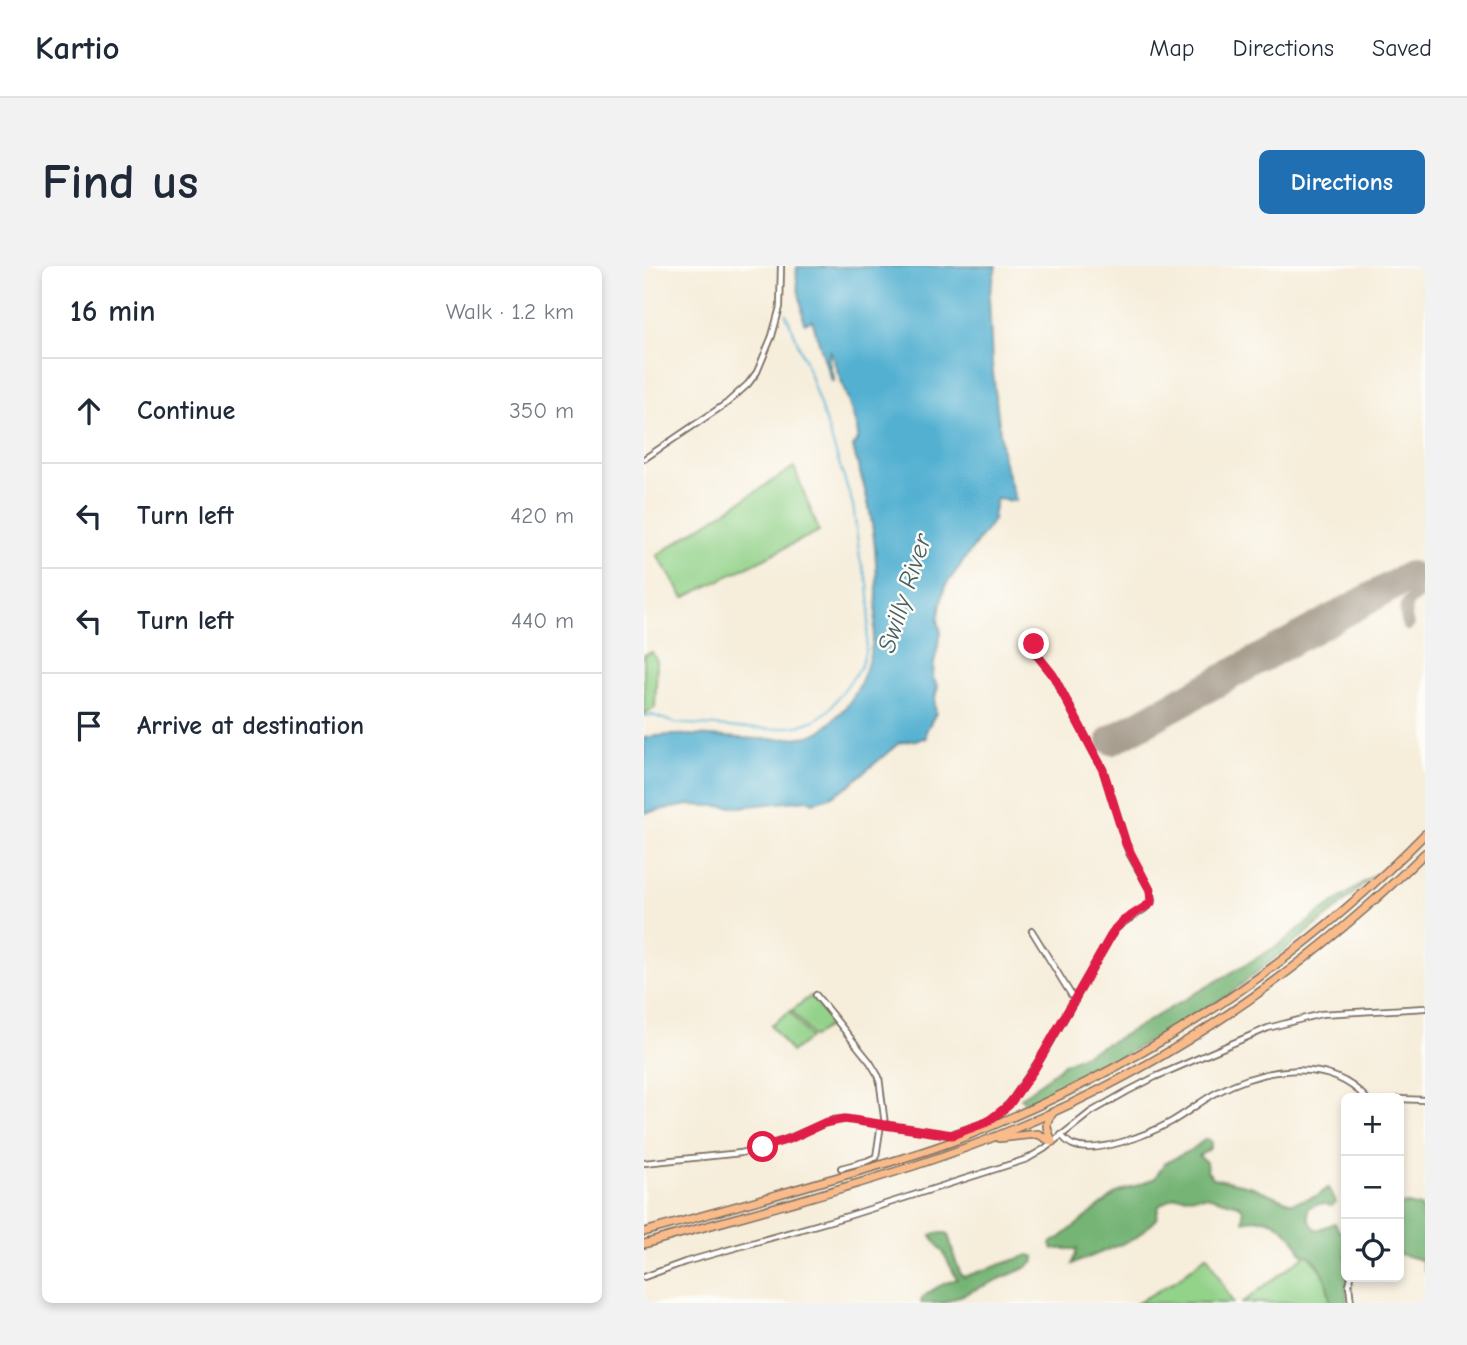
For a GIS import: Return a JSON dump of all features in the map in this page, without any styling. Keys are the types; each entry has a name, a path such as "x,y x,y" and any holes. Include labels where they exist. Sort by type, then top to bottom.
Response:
{"highway":[{"path":"644,1233 889,1163 1030,1110 1083,1086 1212,1011 1323,929 1425,834"},
{"path":"644,1244 910,1167 990,1139 1058,1110 1157,1059 1262,991 1336,935 1425,853"},
{"path":"1052,1142 1047,1122 1058,1110"},
{"path":"990,1139 1038,1135 1052,1142"}],"street":[{"path":"644,460 727,403 757,372 780,307 781,266"},
{"path":"644,1163 741,1153 783,1141 832,1121 856,1119 952,1138 987,1122 1007,1106 1035,1068 1115,929 1123,921 1148,907 1152,897 1129,853 1103,770 1053,675 1033,650 1036,631"},
{"path":"1032,931 1075,1001"},
{"path":"816,995 879,1077 883,1125 876,1157 841,1168"},
{"path":"644,1277 685,1262 998,1170 1035,1156 1091,1112 1155,1077 1268,1028 1321,1014 1425,1008"},
{"path":"1061,1135 1076,1146 1111,1144 1165,1124 1224,1089 1265,1074 1286,1070 1320,1072 1340,1077 1361,1093"},
{"path":"1404,1099 1425,1100"},
{"path":"1350,1282 1351,1303"}],"green space":[{"path":"794,467 819,531 684,598 657,555"},
{"path":"652,652 657,661 655,708 644,714 644,655"},
{"path":"1375,874 1337,909 1227,996 1070,1086 1026,1103 1021,1098 1064,1064 1120,1037 1279,945"},
{"path":"811,996 832,1023 813,1037 792,1010"},
{"path":"790,1011 810,1038 791,1052 771,1025"},
{"path":"1206,1139 1211,1141 1211,1148 1199,1156 1206,1162 1207,1171 1213,1178 1250,1186 1292,1203 1317,1196 1328,1188 1336,1202 1331,1206 1320,1204 1308,1208 1309,1218 1317,1230 1335,1223 1341,1232 1341,1282 1346,1282 1347,1303 1330,1303 1323,1272 1315,1260 1301,1253 1284,1229 1263,1219 1243,1221 1243,1209 1239,1205 1206,1196 1175,1197 1159,1206 1156,1219 1136,1238 1073,1264 1077,1249 1053,1249 1051,1243 1117,1193 1154,1179 1165,1163"},
{"path":"1404,1204 1421,1207 1425,1220 1425,1273 1422,1260 1404,1255"},
{"path":"935,1233 947,1233 957,1267 963,1277 1029,1255 1035,1257 1033,1263 1025,1268 944,1303 921,1303 922,1298 930,1292 957,1279 931,1236"},
{"path":"1307,1254 1324,1276 1330,1303 1242,1303"},
{"path":"1207,1255 1233,1303 1137,1303 1178,1279"}],"water":[{"name":"Swilly River","path":"996,266 989,297 992,364 1003,459 1016,501 996,499 993,520 946,585 938,620 941,633 934,663 933,678 938,687 936,713 926,731 926,738 899,743 848,786 830,797 814,802 807,800 738,807 688,805 644,813 644,738 685,735 788,739 813,735 825,728 854,696 865,671 872,643 877,581 872,523 853,447 858,431 830,349 829,361 834,381 831,380 812,320 805,323 803,321 797,267"}],"waterway":[{"name":"Swilly River","path":"644,716 652,715 675,723 742,728 773,729 798,726 815,720 828,711 861,667 870,608 853,505 806,363 786,314"}],"taxiway":[{"path":"1408,625 1406,607 1417,595 1416,580 1410,576"}],"runway":[{"path":"1112,740 1410,576"}],"route":[{"path":"763,1147 792,1138 824,1123 845,1119 952,1135 987,1122 1009,1105 1035,1068 1115,929 1151,903 1150,890 1126,844 1108,779 1053,675 1033,650 1034,644"}]}
